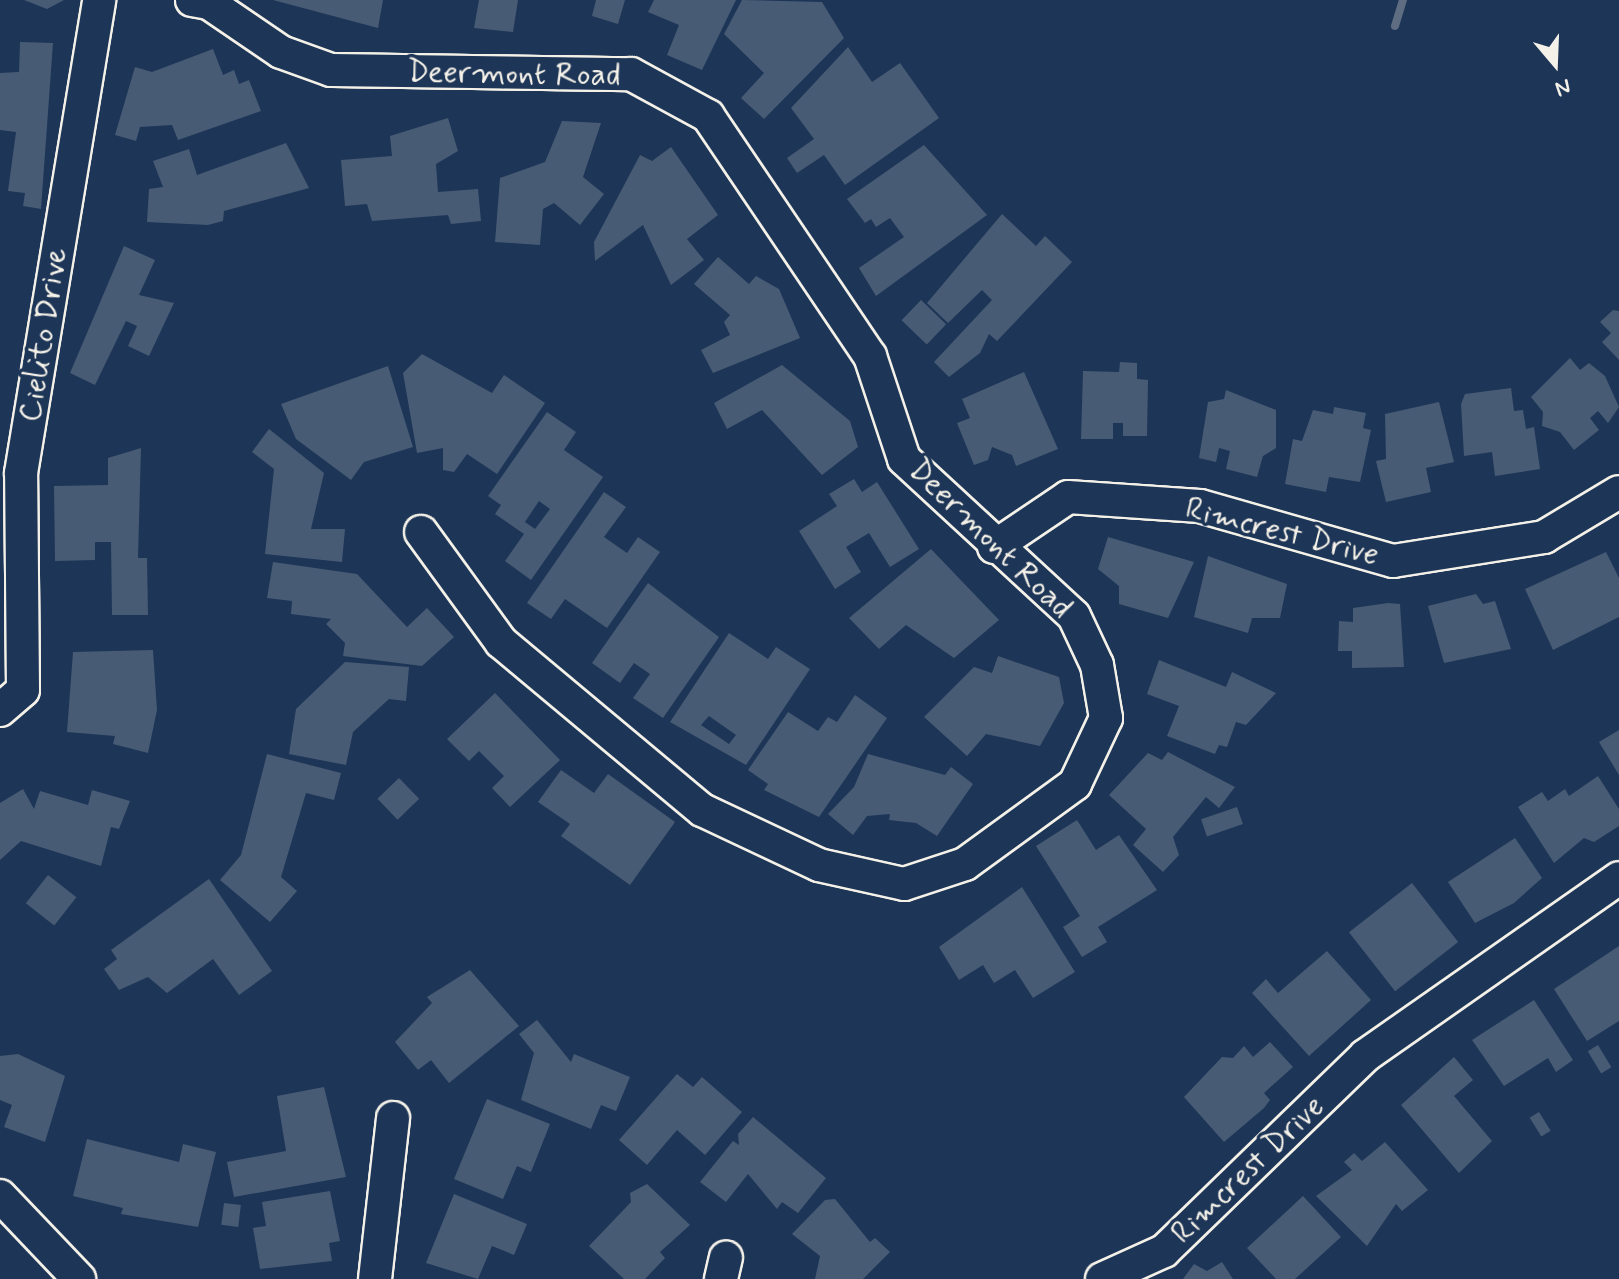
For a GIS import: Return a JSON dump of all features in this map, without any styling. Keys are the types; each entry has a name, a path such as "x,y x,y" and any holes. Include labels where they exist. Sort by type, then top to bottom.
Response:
{"street":[{"name":"Cielito Drive","path":"0,710 23,690 21,473 99,0"},
{"name":"Deermont Road","path":"192,0 209,3 281,52 331,70 631,74 708,116 870,356 904,459 994,547 1074,616 1097,665 1106,718 1075,784 965,864 904,884 819,865 702,810 501,642 421,532"},
{"name":"Rimcrest Drive","path":"994,547 1068,497 1200,506 1393,561 1544,537 1619,492"},
{"name":"Rimcrest Drive","path":"1102,1279 1164,1251 1365,1056 1619,878"},
{"path":"375,1279 393,1118"},
{"path":"0,1196 79,1279"}],"building":[{"path":"24,0 64,0 47,9"},
{"path":"273,0 383,0 378,28"},
{"path":"479,0 518,0 513,32 474,28"},
{"path":"596,0 625,0 618,24 592,16"},
{"path":"654,0 736,0 702,70 667,55 679,25 648,12"},
{"path":"742,0 822,2 844,38 764,119 741,98 764,73 724,34"},
{"path":"20,42 53,43 41,209 23,206 25,193 8,191 16,132 0,130 0,73 19,72"},
{"path":"848,47 872,82 900,63 939,118 845,185 824,155 797,173 787,158 814,139 791,108"},
{"path":"213,49 223,75 234,70 239,84 249,80 261,111 178,140 172,125 140,127 136,141 115,135 135,67 152,72"},
{"path":"448,118 458,151 436,164 438,192 478,189 481,221 451,224 448,215 372,221 367,204 345,206 341,160 392,156 390,136"},
{"path":"562,121 601,123 583,177 604,194 580,225 554,203 543,209 540,245 495,242 500,178 545,162"},
{"path":"286,143 309,188 224,211 223,221 208,225 147,222 149,189 163,187 153,161 189,149 197,175"},
{"path":"924,145 987,215 876,296 859,268 904,237 890,218 876,227 871,219 865,223 847,199"},
{"path":"671,147 718,215 687,239 704,260 671,285 643,225 595,261 594,242 640,155 652,161"},
{"path":"1002,214 1036,246 1045,236 1072,262 997,341 989,334 980,353 949,377 934,362 992,300 982,290 948,323 927,303"},
{"path":"124,246 155,260 139,295 174,303 149,356 128,346 137,326 126,321 95,385 70,373"},
{"path":"718,257 749,284 756,276 779,289 800,338 713,373 701,350 730,335 724,322 730,315 694,284"},
{"path":"921,300 946,324 927,344 902,320"},
{"path":"1613,310 1619,311 1619,360 1602,342 1611,333 1600,322"},
{"path":"422,354 492,393 504,375 545,403 497,474 467,454 454,472 443,470 443,448 417,453 403,373"},
{"path":"1570,358 1580,370 1589,363 1605,376 1619,407 1608,423 1598,411 1590,418 1599,430 1574,450 1560,432 1542,426 1543,412 1531,397"},
{"path":"1120,362 1137,363 1137,379 1148,380 1147,436 1123,436 1123,423 1113,423 1113,439 1081,439 1083,371 1119,372"},
{"path":"782,365 850,421 858,447 822,475 762,410 727,429 714,403"},
{"path":"388,366 413,447 364,462 351,480 296,439 281,404"},
{"path":"1024,372 1058,449 1016,466 1012,455 992,447 988,460 974,465 957,423 970,418 962,399"},
{"path":"1511,388 1514,411 1523,410 1526,429 1534,427 1540,469 1495,476 1492,452 1464,456 1461,404 1465,394"},
{"path":"1226,390 1276,410 1276,448 1263,456 1257,477 1226,469 1230,451 1219,448 1216,462 1199,458 1208,402 1224,399"},
{"path":"1439,402 1454,462 1426,468 1431,492 1386,502 1376,461 1386,459 1385,414"},
{"path":"1334,407 1366,413 1363,428 1371,430 1360,482 1329,477 1326,492 1285,484 1293,439 1302,441 1313,410 1333,414"},
{"path":"547,412 576,432 564,450 603,477 531,580 505,561 524,534 495,514 501,505 488,496","holes":["539,501 550,509 535,529 525,522"]},
{"path":"269,429 324,473 311,529 345,529 342,562 265,554 274,469 252,452"},
{"path":"141,448 138,558 147,558 148,615 112,615 111,542 95,542 95,560 55,561 54,486 108,485 108,458"},
{"path":"854,479 862,492 877,482 919,549 890,567 869,533 846,547 861,572 835,589 799,531 837,506 829,494"},
{"path":"604,492 626,507 604,537 627,553 638,537 660,552 607,628 565,599 551,619 527,603"},
{"path":"1108,537 1194,562 1168,618 1119,604 1119,586 1098,569"},
{"path":"931,549 999,620 954,658 906,625 879,649 849,618"},
{"path":"1606,552 1619,578 1619,617 1553,650 1525,589"},
{"path":"1208,556 1287,584 1280,618 1252,618 1248,633 1194,617"},
{"path":"273,562 357,574 407,627 427,608 454,637 422,666 343,656 345,643 326,624 331,619 291,614 292,601 267,598"},
{"path":"648,583 719,637 663,718 633,698 650,674 634,663 620,683 592,663"},
{"path":"1476,594 1483,604 1495,601 1511,649 1444,663 1428,606"},
{"path":"1400,604 1404,667 1352,668 1352,651 1338,651 1339,621 1353,622 1353,608"},
{"path":"729,633 768,659 776,647 810,669 746,765 670,722","holes":["709,716 736,735 729,744 701,725"]},
{"path":"153,650 157,710 148,753 113,744 115,736 67,732 73,652"},
{"path":"998,656 1059,677 1064,703 1040,746 986,734 967,756 924,717 974,667 992,673"},
{"path":"1159,660 1226,687 1232,672 1276,693 1246,725 1236,722 1227,747 1219,745 1215,754 1167,736 1179,706 1147,694"},
{"path":"345,662 409,667 406,701 389,699 353,732 346,765 289,754 296,709"},
{"path":"495,693 560,760 510,807 492,788 504,776 479,751 469,761 447,739"},
{"path":"855,695 887,718 819,817 764,790 768,784 748,770 788,712 818,731 828,717 837,722"},
{"path":"1619,730 1619,775 1599,742"},
{"path":"1168,752 1235,787 1219,808 1206,797 1173,837 1179,855 1163,872 1133,845 1146,829 1109,795 1148,753 1162,760"},
{"path":"267,754 341,773 334,800 306,793 281,877 297,891 270,922 220,880 241,855"},
{"path":"868,754 945,775 951,767 973,784 937,836 916,823 889,820 890,814 867,816 853,835 828,814 854,787"},
{"path":"561,770 594,793 608,774 675,822 630,885 561,836 570,824 538,802"},
{"path":"1598,776 1619,809 1619,826 1594,842 1584,838 1554,863 1518,807 1542,792 1548,801 1565,789 1569,796"},
{"path":"399,778 419,799 398,820 377,799"},
{"path":"23,789 34,809 40,791 88,805 92,790 130,801 119,829 111,827 101,866 21,841 0,860 0,803"},
{"path":"1237,807 1243,824 1207,836 1201,819"},
{"path":"1077,820 1096,850 1119,835 1157,890 1098,927 1107,942 1082,957 1063,927 1080,916 1036,846"},
{"path":"1515,838 1542,878 1514,903 1475,923 1448,882"},
{"path":"48,875 76,897 54,926 26,903"},
{"path":"209,879 272,971 239,995 213,959 167,993 148,977 119,990 104,969 117,959 111,950"},
{"path":"1412,883 1458,942 1395,991 1349,932"},
{"path":"1022,887 1075,972 1033,998 1015,970 994,983 983,965 959,980 939,947"},
{"path":"1619,946 1619,1021 1587,1041 1554,989"},
{"path":"1327,951 1371,1000 1309,1056 1252,993 1266,979 1278,993"},
{"path":"470,970 519,1026 449,1083 431,1060 418,1070 395,1042 432,1003 427,997"},
{"path":"1534,1000 1573,1060 1556,1072 1548,1058 1504,1086 1472,1040"},
{"path":"537,1020 571,1062 574,1054 630,1077 616,1111 601,1105 591,1129 521,1100 534,1053 519,1034"},
{"path":"1270,1042 1293,1067 1264,1093 1270,1100 1264,1108 1224,1142 1184,1097 1222,1057 1233,1058 1244,1046 1253,1057"},
{"path":"1598,1045 1611,1067 1601,1073 1588,1051"},
{"path":"18,1054 65,1076 45,1142 4,1127 12,1105 0,1100 0,1056"},
{"path":"1454,1057 1473,1080 1454,1096 1492,1141 1459,1173 1401,1105"},
{"path":"677,1074 693,1087 702,1077 742,1112 705,1155 677,1130 647,1165 619,1140"},
{"path":"324,1087 346,1177 234,1197 227,1162 286,1151 277,1096"},
{"path":"487,1099 550,1124 531,1172 517,1166 503,1199 454,1179"},
{"path":"1539,1112 1551,1131 1541,1136 1530,1118"},
{"path":"753,1117 826,1178 798,1213 782,1202 777,1209 748,1174 726,1202 700,1182 733,1141 739,1145 738,1134"},
{"path":"87,1139 179,1162 183,1144 216,1152 198,1227 121,1214 123,1208 73,1196"},
{"path":"1385,1142 1428,1190 1402,1211 1396,1204 1367,1246 1316,1196 1352,1170 1344,1162 1354,1153 1362,1161"},
{"path":"647,1184 690,1225 660,1252 665,1258 645,1279 624,1279 589,1246 631,1202 630,1193"},
{"path":"330,1191 340,1241 329,1243 332,1261 260,1269 253,1228 266,1226 262,1202"},
{"path":"454,1194 527,1224 514,1255 492,1246 478,1279 426,1263"},
{"path":"1303,1196 1341,1237 1295,1279 1276,1279 1247,1248"},
{"path":"835,1199 870,1242 875,1238 890,1252 863,1279 815,1279 820,1256 792,1234 825,1200"},
{"path":"224,1203 241,1205 238,1227 221,1225"},
{"path":"1222,1262 1233,1279 1183,1279 1194,1264 1207,1271"}],"waterway":[{"path":"1395,26 1403,0"}]}
